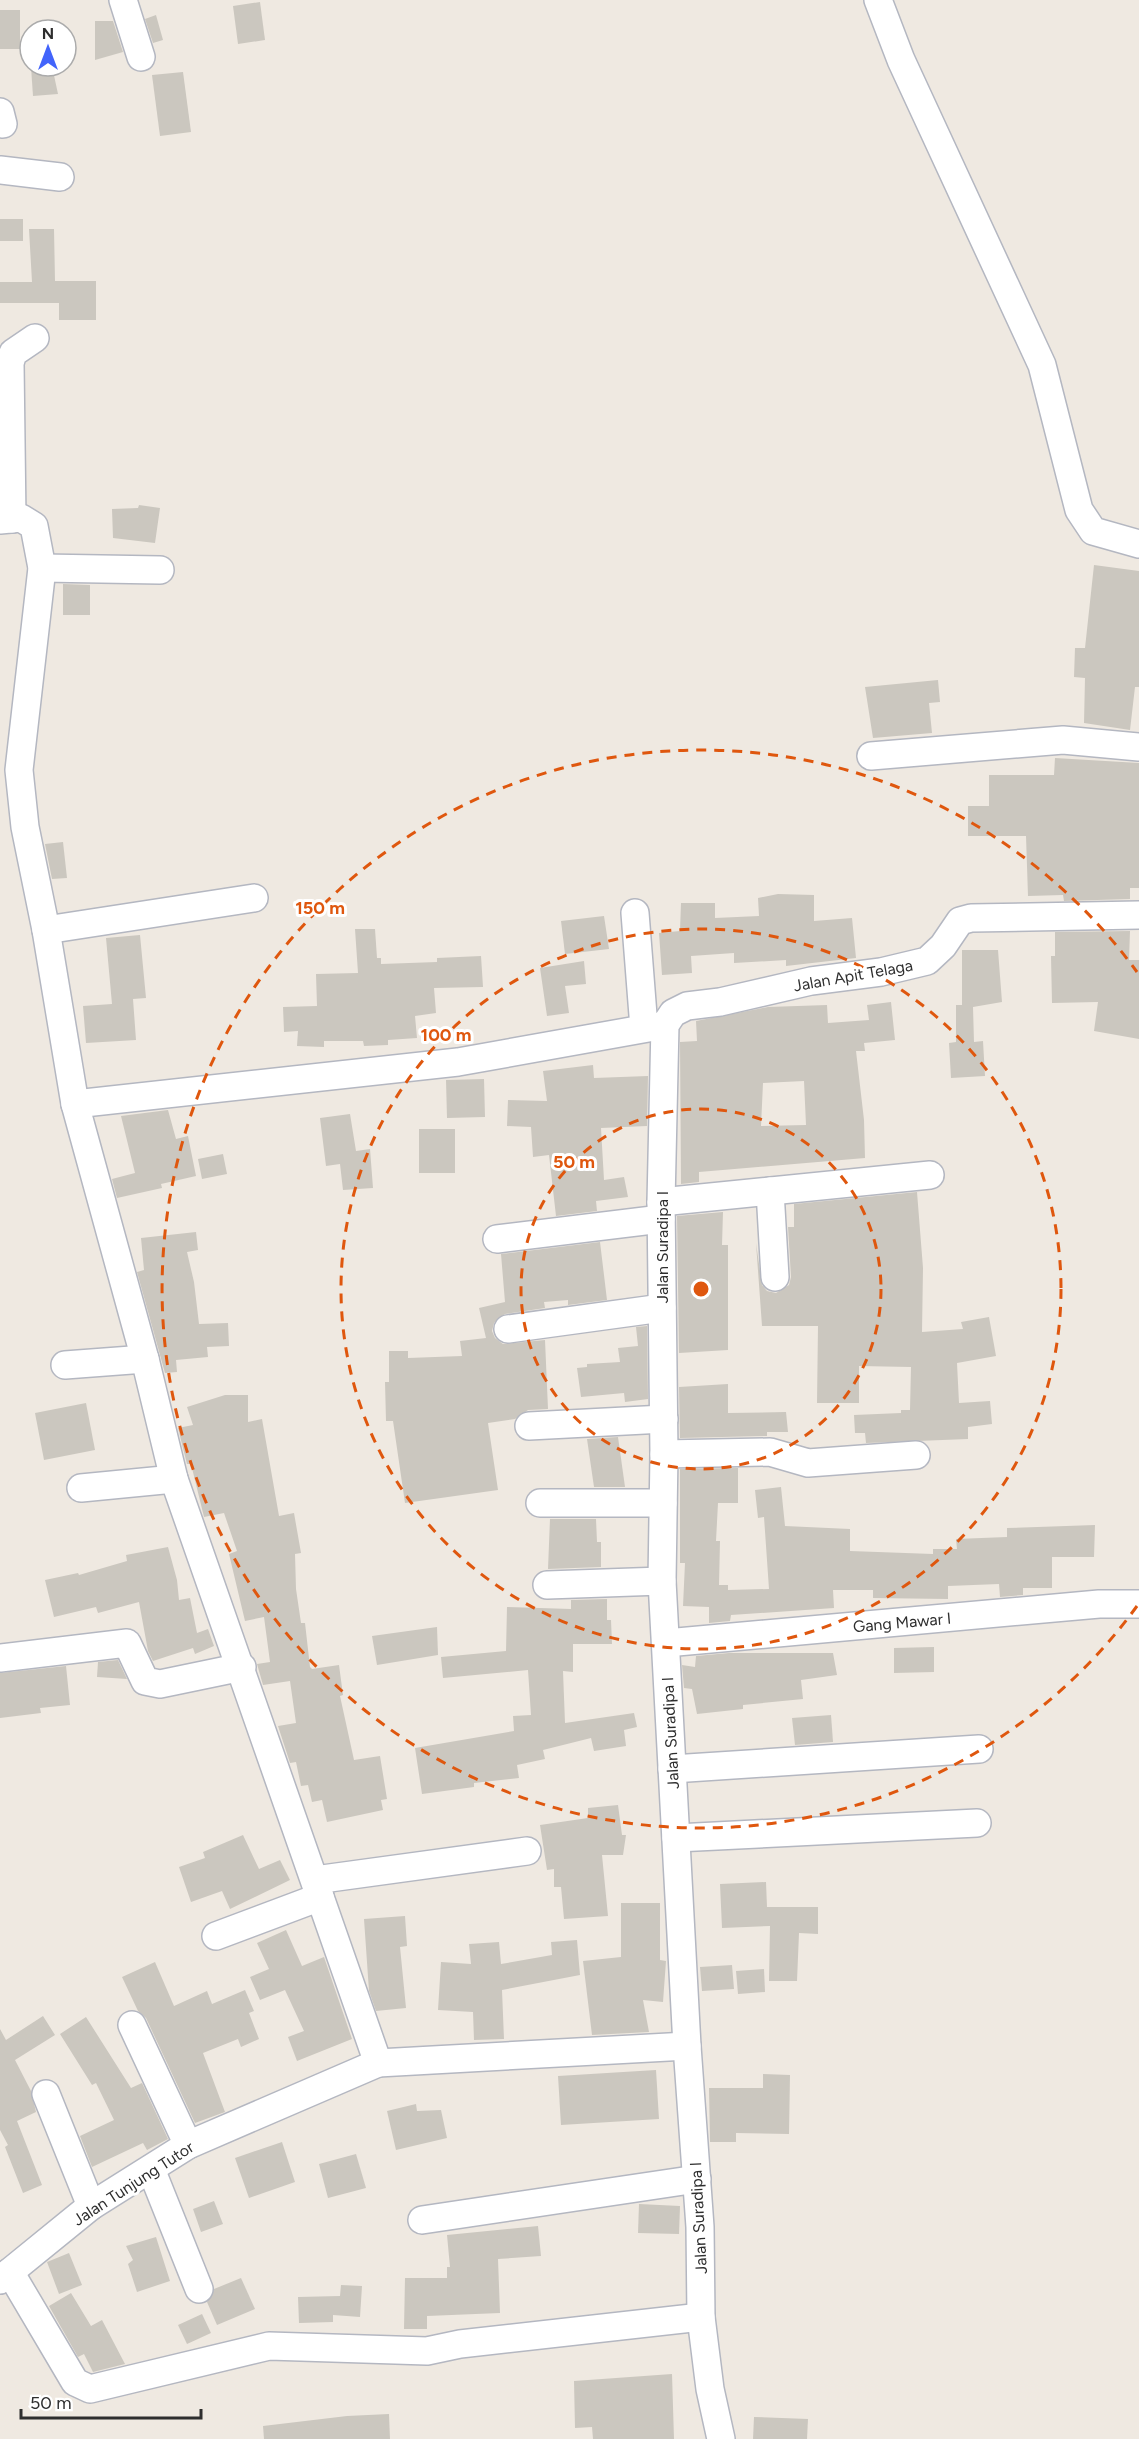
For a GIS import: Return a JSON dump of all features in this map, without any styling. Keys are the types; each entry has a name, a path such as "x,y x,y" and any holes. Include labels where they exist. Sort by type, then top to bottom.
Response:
{"street":[{"path":"123,0 141,57"},
{"path":"878,0 901,60 1042,365 1079,510 1093,531 1139,544"},
{"path":"0,170 60,177"},
{"path":"35,338 13,353 10,363 15,521 42,568 19,770 26,827 75,1104 145,1359 174,1479 242,1667 378,2063 687,2046"},
{"path":"42,568 160,570"},
{"path":"871,756 1063,740 1139,747"},
{"path":"46,930 254,898"},
{"name":"Jalan Suradipa I","path":"635,913 655,1026 664,1419 662,1581 687,2046 697,2179 701,2317 710,2389 721,2439"},
{"name":"Jalan Apit Telaga","path":"655,1026 673,1012 687,1006 720,1002 811,981 881,972 927,961 943,946 960,921 971,918 1139,915"},
{"path":"75,1104 458,1062 655,1026"},
{"path":"497,1239 770,1191 930,1175"},
{"path":"770,1191 775,1277"},
{"path":"508,1329 662,1308"},
{"path":"65,1365 145,1359"},
{"path":"529,1426 664,1419"},
{"path":"664,1454 770,1452 808,1463 916,1455"},
{"path":"81,1488 174,1479"},
{"path":"540,1503 663,1503"},
{"path":"547,1585 662,1581"},
{"name":"Gang Mawar I","path":"666,1643 1099,1604 1139,1604"},
{"path":"0,1658 127,1642 145,1681 153,1684 242,1667"},
{"path":"672,1769 979,1749"},
{"path":"676,1838 977,1823"},
{"path":"216,1936 318,1888 527,1851"},
{"path":"132,2025 188,2145"},
{"name":"Jalan Tunjung Tutor","path":"5,2276 91,2206 188,2145 378,2063"},
{"path":"46,2094 91,2206"},
{"path":"151,2169 199,2289"},
{"path":"422,2220 697,2179"},
{"path":"5,2276 75,2382 90,2389 269,2346 427,2351 460,2344 701,2317"}],"building":[{"path":"260,2 265,40 238,44 233,6"},
{"path":"0,10 20,10 18,49 0,49"},
{"path":"156,15 163,40 153,43 145,19"},
{"path":"95,21 113,21 123,52 95,60"},
{"path":"183,72 191,132 160,136 152,75"},
{"path":"32,78 55,78 58,94 33,96"},
{"path":"0,219 23,219 23,241 0,241"},
{"path":"29,229 54,229 55,281 96,281 96,320 59,320 59,303 0,303 0,282 32,282"},
{"path":"139,505 160,508 155,543 113,538 112,509 138,508"},
{"path":"1094,565 1139,571 1139,687 1135,687 1130,730 1084,723 1085,678 1074,677 1075,648 1085,648"},
{"path":"63,584 90,585 90,615 63,615"},
{"path":"938,680 940,702 929,703 932,733 873,738 865,687"},
{"path":"1055,758 1139,763 1139,888 1130,888 1130,899 1064,901 1063,895 1028,896 1026,836 968,836 968,806 989,806 989,775 1054,775"},
{"path":"63,842 67,878 52,879 45,844"},
{"path":"778,894 814,895 814,921 852,918 856,958 786,966 786,960 734,963 734,953 691,956 692,973 662,975 659,933 680,931 681,903 715,903 715,918 759,916 758,898"},
{"path":"604,916 609,949 565,954 561,921"},
{"path":"355,929 375,929 377,958 381,958 381,964 437,962 437,958 481,956 483,987 434,988 436,1013 415,1016 417,1038 388,1040 388,1045 364,1046 363,1041 324,1041 324,1047 297,1046 298,1031 284,1032 283,1007 317,1006 316,974 358,973"},
{"path":"1130,931 1129,960 1139,960 1139,1039 1094,1031 1098,1002 1052,1003 1051,956 1055,956 1055,932"},
{"path":"140,935 146,998 133,999 136,1040 86,1043 83,1006 112,1004 106,938"},
{"path":"962,950 998,950 1002,1002 973,1007 974,1042 983,1041 985,1076 951,1078 949,1043 956,1042 956,1005 962,1005"},
{"path":"584,961 586,984 565,986 569,1013 547,1016 540,968"},
{"path":"891,1002 895,1040 864,1043 865,1051 856,1051 864,1120 865,1158 699,1172 699,1182 681,1184 680,1042 697,1041 696,1021 768,1007 827,1005 828,1023 869,1020 867,1005","holes":["804,1081 806,1125 761,1126 763,1083"]},
{"path":"593,1065 594,1078 648,1076 647,1126 601,1128 604,1180 624,1177 628,1197 596,1201 597,1211 556,1216 549,1155 533,1157 531,1127 507,1126 508,1100 547,1101 543,1071"},
{"path":"484,1079 485,1117 447,1118 446,1080"},
{"path":"168,1110 176,1139 188,1136 196,1176 161,1184 162,1188 117,1198 112,1179 135,1173 121,1116"},
{"path":"350,1114 356,1151 370,1149 373,1188 343,1190 340,1164 326,1166 320,1118"},
{"path":"419,1129 455,1129 455,1173 419,1173"},
{"path":"223,1154 227,1174 202,1179 198,1159"},
{"path":"917,1192 923,1268 922,1332 963,1329 961,1322 989,1317 996,1356 957,1363 959,1403 990,1401 992,1424 968,1427 968,1439 866,1443 865,1433 855,1433 854,1415 901,1413 901,1410 910,1410 911,1367 859,1366 859,1403 817,1403 818,1326 762,1326 756,1243 762,1285 767,1291 776,1293 789,1285 791,1277 788,1227 794,1227 794,1204"},
{"path":"723,1212 722,1245 728,1245 728,1350 679,1353 677,1216"},
{"path":"196,1232 198,1250 187,1252 194,1282 199,1324 228,1323 229,1346 207,1347 208,1357 176,1360 177,1372 165,1373 137,1272 144,1270 141,1238"},
{"path":"600,1242 607,1300 568,1305 568,1300 544,1302 545,1308 505,1314 494,1323 492,1331 495,1338 503,1344 545,1340 548,1409 528,1410 515,1419 488,1423 498,1490 405,1503 393,1421 386,1421 385,1382 389,1382 389,1351 408,1351 408,1358 462,1356 460,1341 486,1338 479,1308 505,1302 501,1254"},
{"path":"647,1326 648,1399 625,1402 624,1393 581,1397 577,1368 587,1367 587,1364 620,1362 618,1348 638,1346 636,1327"},
{"path":"728,1384 728,1413 786,1412 788,1432 767,1432 767,1436 680,1438 679,1387"},
{"path":"225,1395 248,1395 248,1422 262,1419 279,1516 294,1513 301,1553 295,1554 296,1589 301,1623 305,1623 310,1667 312,1669 339,1665 343,1695 340,1696 354,1760 380,1756 387,1799 381,1800 383,1810 327,1822 322,1800 312,1802 308,1785 301,1786 296,1762 290,1763 278,1726 296,1723 290,1681 263,1685 257,1664 270,1662 264,1617 245,1621 229,1554 237,1551 224,1513 204,1517 191,1464 187,1464 178,1428 193,1425 187,1407"},
{"path":"86,1403 95,1450 44,1460 35,1413"},
{"path":"618,1437 625,1487 594,1487 587,1439"},
{"path":"738,1468 738,1503 718,1503 716,1541 720,1541 719,1585 728,1585 728,1590 769,1589 764,1517 758,1518 755,1490 781,1487 785,1526 850,1529 850,1551 933,1554 933,1549 957,1549 956,1539 1007,1537 1007,1528 1095,1525 1094,1557 1052,1557 1052,1588 1023,1588 1023,1595 1000,1597 999,1584 948,1586 948,1599 873,1598 873,1590 833,1590 834,1608 731,1615 730,1621 709,1623 709,1607 683,1606 685,1563 680,1563 680,1469"},
{"path":"550,1519 596,1519 597,1542 601,1542 601,1567 548,1569"},
{"path":"168,1547 177,1580 179,1600 190,1598 197,1633 208,1629 214,1646 195,1654 193,1648 153,1661 148,1651 139,1602 98,1613 96,1607 54,1617 45,1580 78,1573 79,1575 127,1561 126,1555"},
{"path":"607,1599 607,1620 611,1620 612,1644 573,1644 573,1672 563,1671 565,1723 634,1713 637,1727 624,1730 626,1746 594,1751 591,1738 543,1750 545,1759 517,1765 519,1778 474,1783 474,1787 422,1794 415,1748 514,1731 513,1716 531,1715 528,1670 443,1678 441,1657 506,1651 507,1607 571,1609 571,1600"},
{"path":"437,1627 438,1655 377,1665 372,1636"},
{"path":"934,1647 934,1672 894,1673 894,1648"},
{"path":"729,1653 833,1653 837,1675 801,1680 803,1699 743,1705 743,1709 697,1714 692,1689 684,1688 682,1665 695,1667 696,1656"},
{"path":"118,1660 127,1679 97,1677 98,1662"},
{"path":"66,1666 70,1705 40,1708 41,1713 0,1718 0,1673"},
{"path":"831,1715 833,1742 795,1745 792,1718"},
{"path":"618,1805 622,1835 626,1835 623,1855 602,1855 608,1916 564,1919 561,1887 554,1887 554,1869 547,1870 540,1825 588,1818 588,1808"},
{"path":"243,1835 259,1869 280,1860 290,1880 230,1909 222,1891 191,1902 179,1867 205,1858 203,1852"},
{"path":"766,1882 767,1907 818,1907 818,1934 799,1933 797,1981 769,1981 770,1926 722,1928 720,1884"},
{"path":"621,1903 660,1903 660,1960 666,1961 663,2002 643,2000 649,2032 592,2035 583,1961 621,1957"},
{"path":"405,1916 407,1946 400,1947 406,2008 376,2011 369,1991 364,1919"},
{"path":"286,1930 302,1966 324,1957 352,2039 297,2061 288,2037 304,2031 285,1990 260,2000 250,1977 269,1969 257,1943"},
{"path":"577,1940 580,1975 502,1990 504,2039 474,2040 473,2012 438,2010 441,1962 471,1964 469,1944 499,1942 501,1964 552,1955 551,1942"},
{"path":"155,1962 174,2006 207,1991 212,2004 245,1990 254,2011 249,2013 259,2039 241,2047 238,2039 203,2053 225,2112 195,2123 146,2018 138,2011 122,1977"},
{"path":"732,1965 734,1989 702,1991 700,1967"},
{"path":"764,1969 765,1992 738,1994 736,1971"},
{"path":"43,2016 55,2035 15,2060 31,2091 36,2112 17,2121 42,2185 23,2193 5,2147 8,2145 0,2130 0,2029 6,2040"},
{"path":"86,2017 131,2088 142,2083 168,2139 147,2150 143,2143 92,2167 80,2136 114,2120 96,2083 92,2085 60,2034"},
{"path":"656,2070 659,2119 561,2125 558,2076"},
{"path":"763,2074 790,2075 789,2134 736,2133 736,2142 710,2142 709,2088 763,2088"},
{"path":"416,2104 417,2111 441,2110 447,2138 396,2150 387,2111"},
{"path":"282,2142 295,2182 249,2198 235,2158"},
{"path":"356,2154 366,2188 328,2198 319,2164"},
{"path":"214,2201 223,2224 201,2232 193,2209"},
{"path":"639,2204 680,2206 679,2234 638,2233"},
{"path":"538,2226 541,2256 498,2259 500,2313 427,2316 427,2329 404,2329 405,2278 447,2278 447,2267 450,2267 447,2235"},
{"path":"156,2237 170,2281 137,2292 128,2264 133,2260 126,2246"},
{"path":"69,2253 82,2285 59,2294 47,2262"},
{"path":"241,2278 255,2309 217,2325 207,2302 214,2289"},
{"path":"341,2285 362,2286 360,2317 333,2315 333,2322 299,2323 298,2297 340,2296"},
{"path":"71,2293 91,2326 102,2320 125,2364 93,2372 84,2354 78,2357 49,2306"},
{"path":"202,2314 211,2333 187,2344 178,2325"},
{"path":"672,2374 674,2439 593,2439 592,2427 575,2428 574,2381"},
{"path":"389,2414 390,2439 264,2439 263,2426 347,2416"},
{"path":"754,2417 808,2419 807,2439 753,2439"}]}
